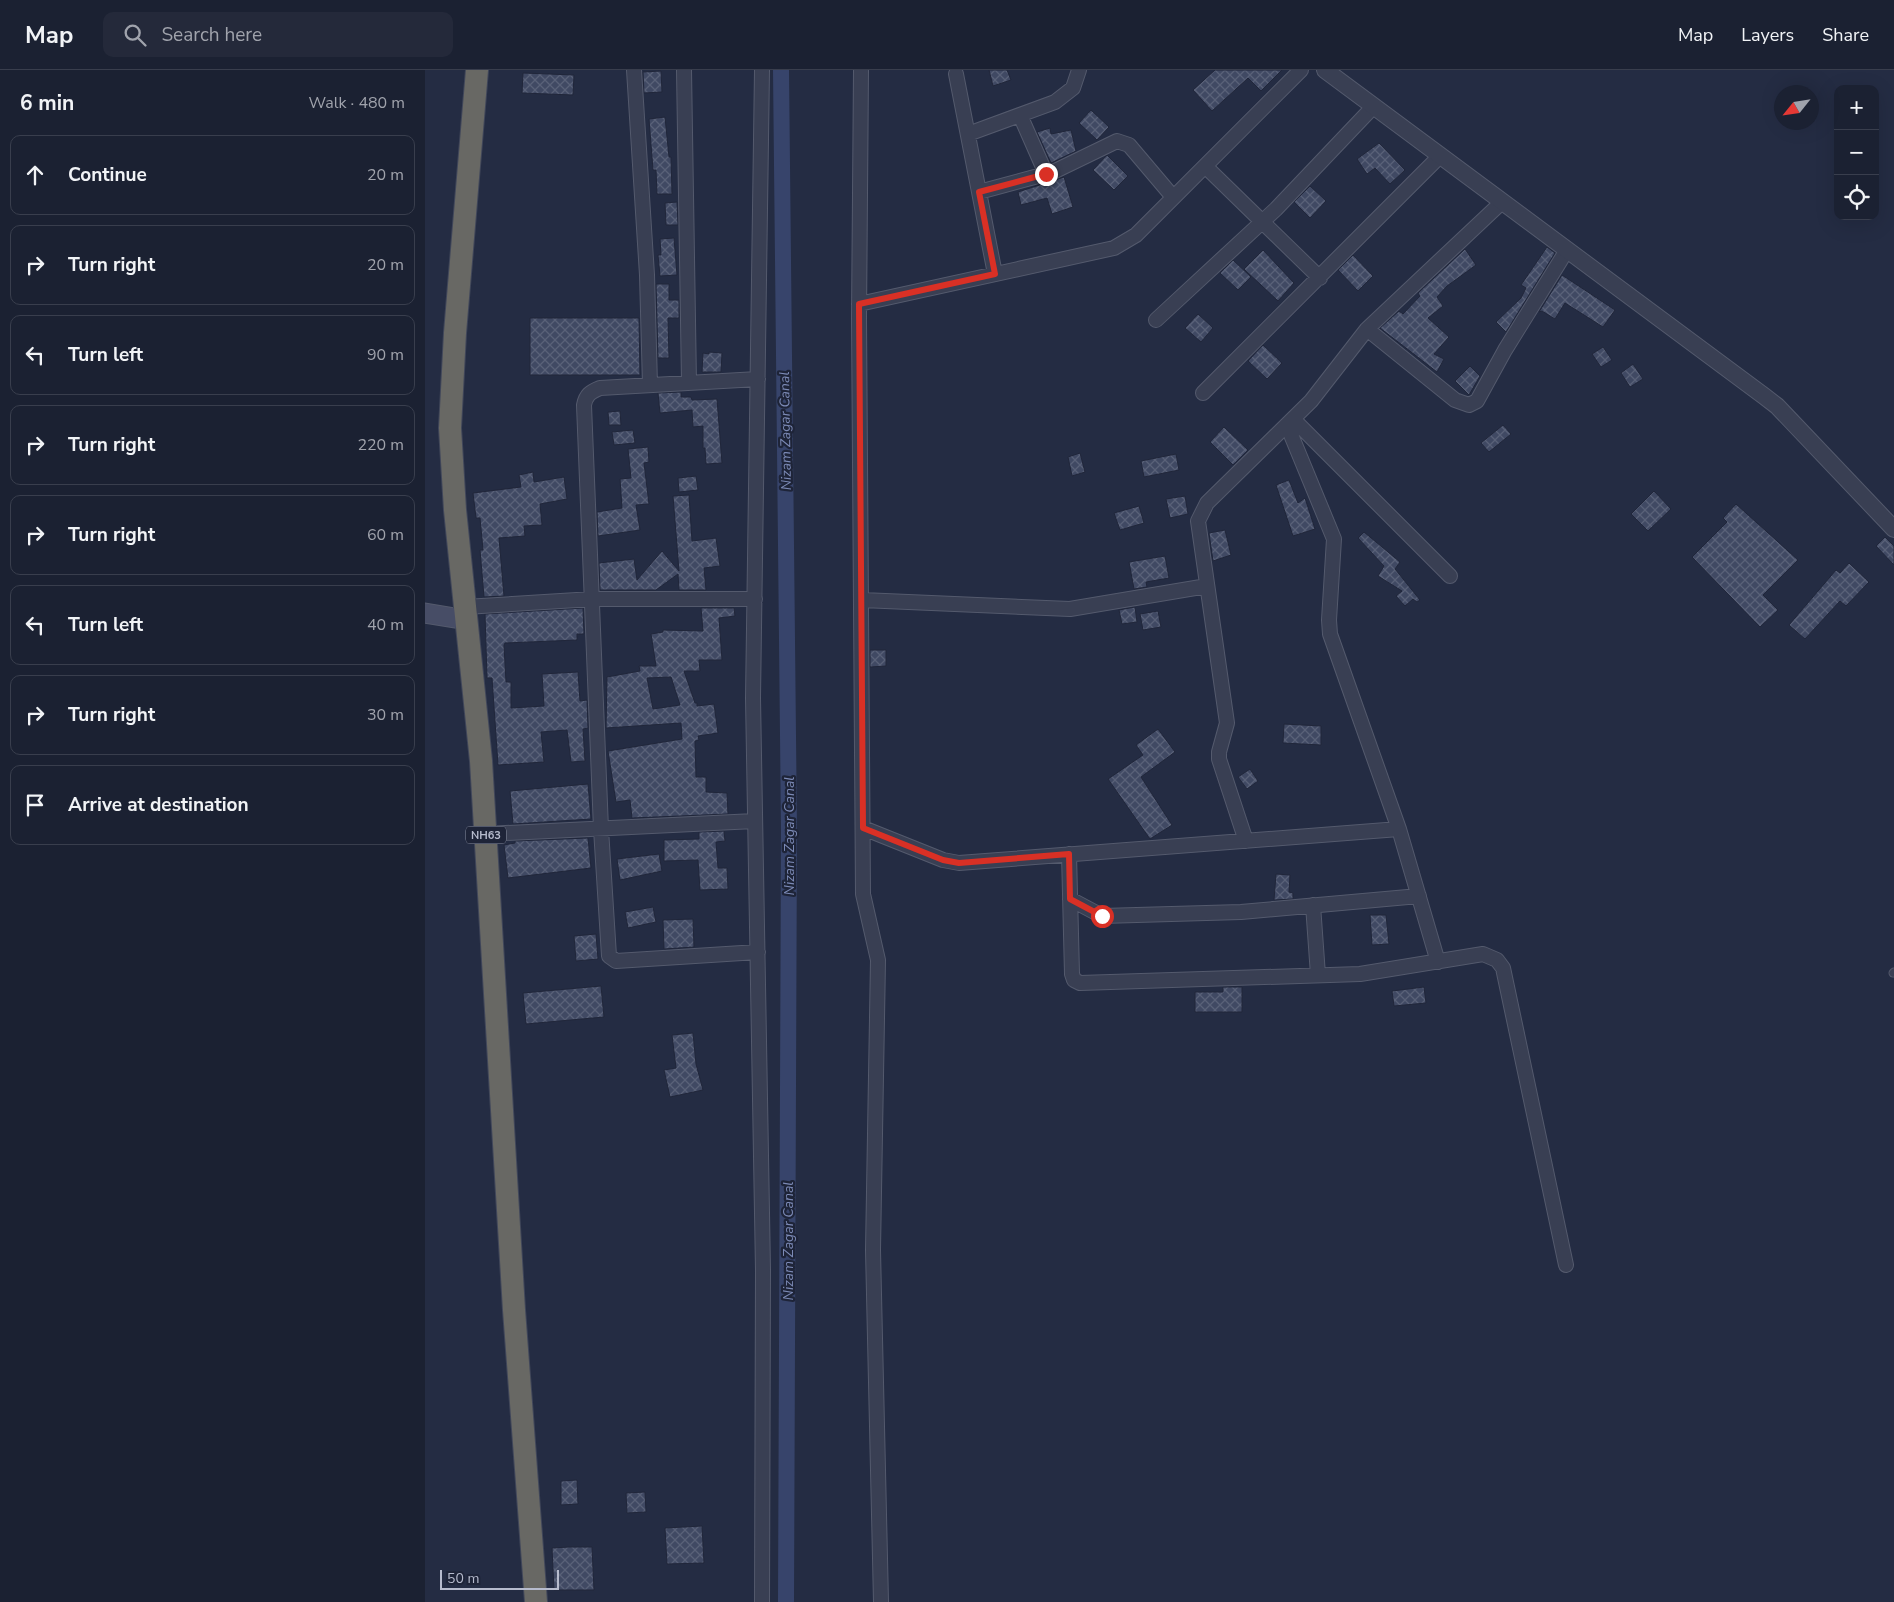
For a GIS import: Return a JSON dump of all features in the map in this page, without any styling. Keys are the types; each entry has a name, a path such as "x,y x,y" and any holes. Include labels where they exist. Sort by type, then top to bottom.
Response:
{"highway":[{"name":"NH63","path":"477,70 450,428 455,510 486,834 514,1310 536,1602"}],"main road":[{"path":"425,613 466,614"}],"street":[{"path":"634,70 647,275 650,385"},
{"path":"684,70 689,383"},
{"path":"762,70 753,698 763,1270 762,1602"},
{"path":"861,70 859,304 863,828 864,901 878,960 873,1250 881,1602"},
{"path":"968,134 1066,96 1073,88 1079,70"},
{"path":"859,304 1114,248 1136,235 1301,70"},
{"path":"1325,70 1777,406 1894,529"},
{"path":"956,74 995,274"},
{"path":"1156,320 1262,222 1374,106"},
{"path":"1020,115 1046,174"},
{"path":"979,192 1046,174 1117,141 1123,141 1129,145 1173,197"},
{"path":"1203,393 1440,156"},
{"path":"1205,166 1320,278"},
{"path":"1246,841 1219,759 1219,752 1227,723 1198,521 1201,513 1207,503 1311,402 1367,329 1502,202"},
{"path":"1367,329 1455,400 1469,405 1477,401 1505,350 1567,250"},
{"path":"758,379 600,388 585,397 584,405 607,951 611,960 616,962 758,952"},
{"path":"1290,422 1450,576"},
{"path":"1290,422 1331,528 1334,549 1329,620 1330,634 1399,829 1438,962"},
{"path":"862,600 1070,609 1207,586"},
{"path":"466,614 593,600 755,598"},
{"path":"486,834 755,821"},
{"path":"863,828 943,860 959,863 1399,829"},
{"path":"1069,854 1071,974 1074,980 1080,983 1365,974 1483,954 1497,960 1503,968 1566,1265"},
{"path":"1070,899 1102,916 1241,912 1419,896"},
{"path":"1313,905 1318,975"}],"building":[{"path":"989,70 1007,70 1011,80 993,86"},
{"path":"1215,70 1282,70 1261,91 1248,78 1212,111 1193,90"},
{"path":"661,71 662,92 644,93 643,72"},
{"path":"523,73 574,75 573,95 522,93"},
{"path":"1091,110 1109,127 1097,140 1079,123"},
{"path":"665,117 669,157 671,157 672,194 657,194 656,170 653,170 649,119"},
{"path":"1050,128 1051,134 1071,130 1076,151 1051,163 1037,132"},
{"path":"1379,143 1405,170 1390,184 1375,168 1367,174 1357,159"},
{"path":"1107,155 1128,176 1114,190 1093,170"},
{"path":"1064,177 1073,207 1052,214 1047,198 1021,205 1018,192"},
{"path":"1310,186 1326,201 1310,218 1294,202"},
{"path":"677,202 678,225 666,225 665,203"},
{"path":"674,238 677,275 660,276 658,255 661,255 660,239"},
{"path":"1547,247 1555,253 1506,332 1496,322 1521,298 1526,288 1521,285"},
{"path":"1465,249 1476,265 1447,286 1437,297 1443,306 1428,318 1449,337 1434,354 1444,359 1437,372 1380,328 1399,311 1403,314 1420,296 1418,293"},
{"path":"1263,250 1294,283 1278,301 1244,269"},
{"path":"1353,255 1373,276 1358,291 1338,270"},
{"path":"1233,260 1251,277 1238,290 1220,273"},
{"path":"1562,275 1615,310 1603,327 1565,303 1555,319 1542,311 1539,312"},
{"path":"656,284 669,284 669,300 679,300 679,318 668,318 669,358 658,358"},
{"path":"1198,314 1213,328 1201,342 1185,328"},
{"path":"530,318 639,318 640,375 530,375"},
{"path":"1263,345 1282,363 1267,379 1248,361"},
{"path":"1603,347 1612,360 1601,367 1592,354"},
{"path":"709,352 722,353 721,372 702,372 703,353 709,354"},
{"path":"1633,364 1643,379 1630,387 1621,373"},
{"path":"1470,366 1480,376 1469,395 1455,381"},
{"path":"681,392 681,397 691,397 692,400 717,399 722,463 706,464 705,448 703,448 703,426 693,427 692,410 660,413 658,393"},
{"path":"620,411 621,425 609,425 608,412"},
{"path":"1503,425 1511,434 1489,452 1481,443"},
{"path":"1224,427 1248,450 1233,465 1210,442"},
{"path":"633,430 635,443 614,445 612,432"},
{"path":"648,447 649,462 644,463 649,504 636,505 640,530 598,536 597,512 622,508 620,479 631,478 628,449"},
{"path":"1080,453 1085,472 1072,476 1068,457"},
{"path":"1176,454 1179,470 1144,477 1141,461"},
{"path":"533,472 534,482 564,477 567,499 540,504 542,525 524,526 525,536 499,538 504,596 484,597 480,550 483,550 480,518 476,518 473,493 521,487 519,475"},
{"path":"696,476 698,490 679,492 678,478"},
{"path":"1289,480 1298,503 1305,498 1315,529 1293,536 1276,485"},
{"path":"1654,491 1671,509 1648,531 1631,514"},
{"path":"689,495 692,541 716,538 720,566 704,568 706,590 679,590 678,574 656,590 600,590 599,563 634,559 637,580 662,551 679,571 673,496"},
{"path":"1185,496 1188,514 1170,518 1166,499"},
{"path":"1736,504 1798,560 1763,595 1778,610 1760,627 1692,557 1727,522 1723,518"},
{"path":"1139,506 1144,523 1120,530 1114,513"},
{"path":"1225,530 1231,555 1213,561 1209,533"},
{"path":"1364,532 1400,562 1395,569 1420,600 1417,602 1413,599 1405,606 1396,596 1402,591 1378,576 1384,566 1358,538"},
{"path":"1885,537 1894,546 1894,565 1876,546"},
{"path":"1165,556 1169,578 1146,582 1147,587 1134,589 1129,562"},
{"path":"1849,563 1869,582 1846,606 1840,601 1805,639 1789,625 1836,570 1840,573"},
{"path":"1135,607 1137,622 1122,624 1119,610"},
{"path":"583,608 584,634 577,634 577,640 505,643 504,645 506,682 511,682 511,708 544,706 542,674 578,672 580,701 587,700 588,728 583,729 585,761 571,762 567,730 541,732 544,762 498,765 492,678 487,678 485,614"},
{"path":"701,608 734,608 735,616 719,618 722,660 699,660 700,671 684,671 697,706 714,704 718,733 698,736 699,740 695,741 696,777 706,777 706,792 727,793 728,814 632,818 630,800 616,802 608,751 682,739 681,723 606,728 607,677 640,671 639,666 656,666 651,634 663,632 663,630 703,631","holes":["671,677 680,705 653,709 647,678"]},
{"path":"1158,611 1161,627 1143,630 1140,614"},
{"path":"870,650 886,650 886,666 870,667"},
{"path":"1284,724 1321,726 1321,745 1283,743"},
{"path":"1158,729 1175,752 1141,777 1172,825 1150,839 1108,779 1143,755 1136,745"},
{"path":"1250,769 1258,781 1247,789 1238,777"},
{"path":"588,784 591,819 513,824 510,791"},
{"path":"724,831 725,841 716,842 718,868 727,868 728,889 700,890 698,860 664,861 664,840 699,839 699,832"},
{"path":"588,838 591,868 508,878 504,845 515,843 515,841"},
{"path":"659,854 662,871 620,880 617,859"},
{"path":"1276,874 1290,875 1289,892 1293,893 1293,899 1274,900"},
{"path":"653,907 656,922 628,928 625,912"},
{"path":"1370,915 1386,915 1389,944 1372,945"},
{"path":"693,919 694,947 664,949 663,920"},
{"path":"596,934 598,959 576,961 574,936"},
{"path":"601,986 604,1017 526,1024 523,993"},
{"path":"1223,987 1242,987 1242,1012 1195,1012 1195,992 1223,992"},
{"path":"1424,987 1426,1003 1394,1006 1392,991"},
{"path":"693,1033 696,1064 703,1090 670,1097 664,1070 676,1068 672,1035"},
{"path":"577,1480 578,1504 561,1505 561,1481"},
{"path":"645,1492 646,1512 627,1513 626,1493"},
{"path":"702,1526 704,1563 667,1564 665,1528"},
{"path":"592,1547 594,1590 554,1590 552,1548"}],"waterway":[{"name":"Nizam Zagar Canal","path":"781,70 789,830 786,1602"}],"route":[{"path":"1046,174 979,192 995,274 859,304 863,828 951,862 959,863 1069,854 1070,899 1095,914 1102,916"}]}
